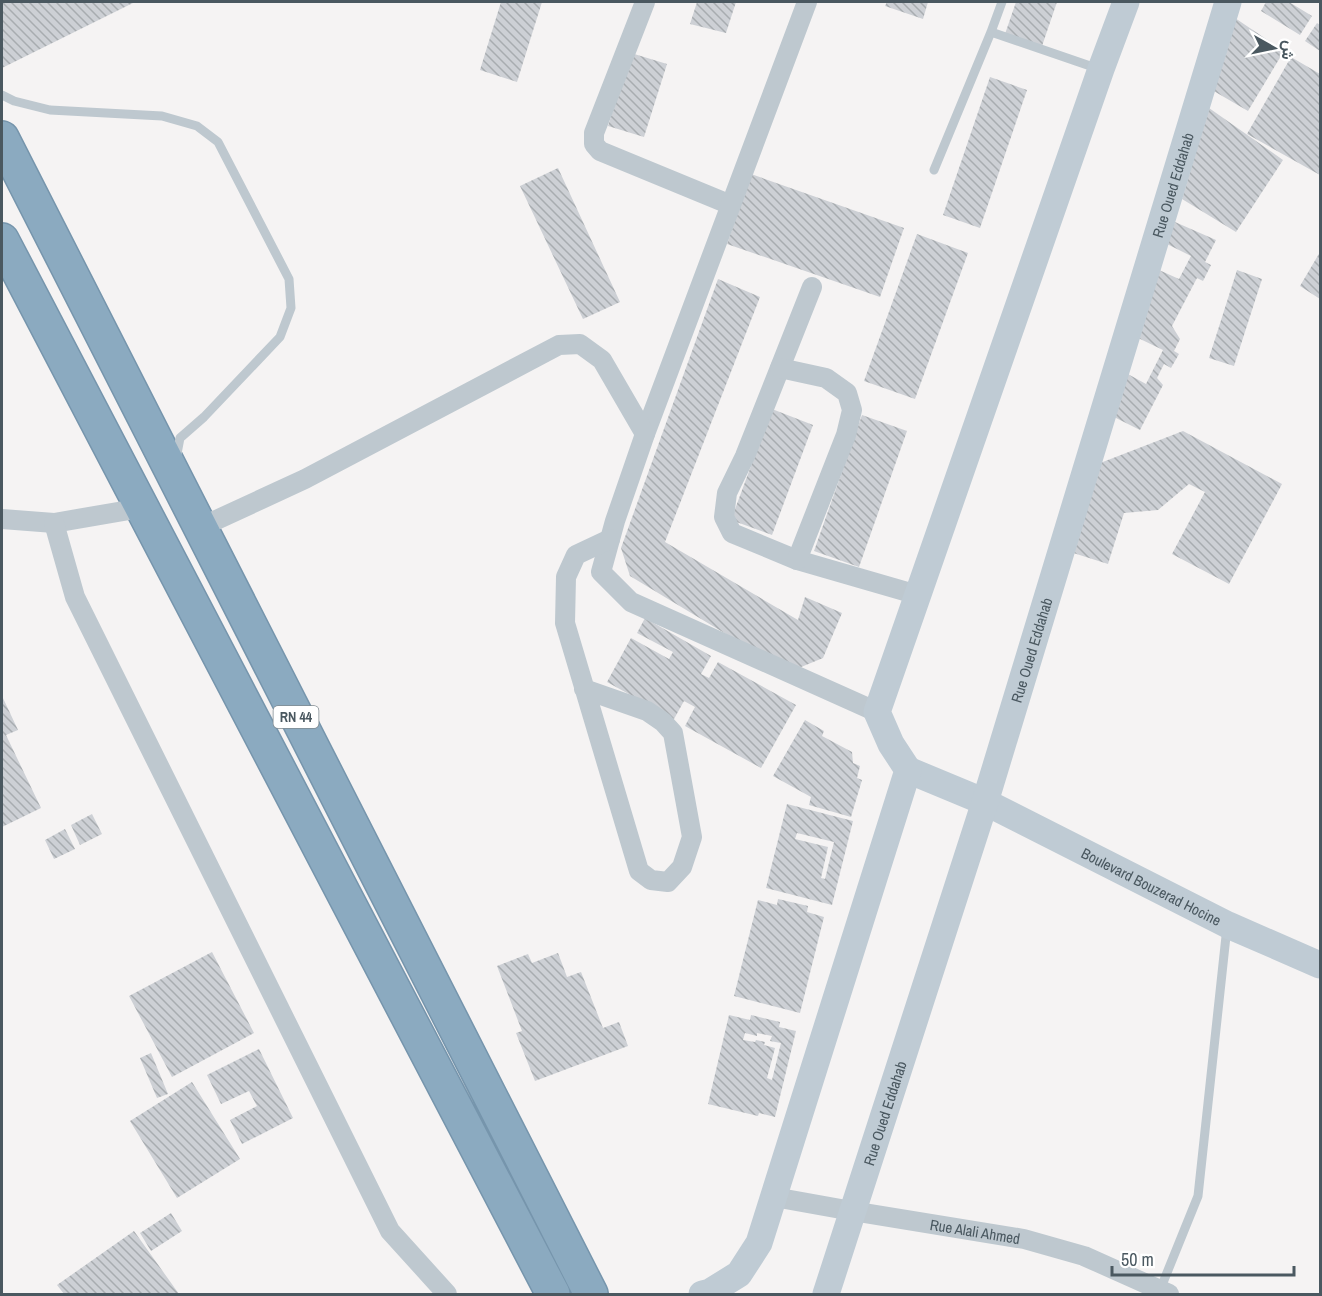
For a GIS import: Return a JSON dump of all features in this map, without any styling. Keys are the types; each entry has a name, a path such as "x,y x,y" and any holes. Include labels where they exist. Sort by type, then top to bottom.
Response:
{"highway":[{"name":"RN 44","path":"2,138 200,528 594,1289"},
{"name":"RN 44","path":"2,240 553,1294"}],"main road":[{"path":"702,1294 710,1292 739,1274 759,1243 908,770 891,744 877,712 1126,2"},
{"name":"Rue Oued Eddahab","path":"826,1294 985,802 1228,2"},
{"name":"Boulevard Bouzerad Hocine","path":"908,770 985,802 1228,925 1320,965"}],"street":[{"path":"645,2 594,133 594,144 600,151 731,205"},
{"path":"807,2 645,434 615,521 601,572 631,602 877,712"},
{"path":"812,287 727,493 724,517 732,533 797,560 918,595"},
{"path":"200,528 305,479 559,345 580,344 602,360 645,434"},
{"path":"780,368 826,378 847,393 852,410 846,435 797,560"},
{"path":"2,519 54,523 141,508"},
{"path":"54,523 75,597 390,1232 447,1294"},
{"path":"584,689 647,711 663,722 673,733 692,837 682,867 668,882 651,880 639,871 584,689 565,623 566,577 576,555 610,539"},
{"name":"Rue Alali Ahmed","path":"774,1197 1024,1239 1084,1256 1165,1292"}],"lane":[{"path":"934,170 1002,2"},
{"path":"991,32 1101,69"},
{"path":"2,95 14,101 50,110 162,116 197,126 218,142 289,279 291,308 280,337 204,417 180,438 173,473"},
{"path":"1165,1292 1198,1196 1228,925"}],"building":[{"path":"2,2 135,2 2,68"},
{"path":"501,2 542,2 517,82 480,70"},
{"path":"697,2 736,2 726,33 690,24"},
{"path":"887,2 928,2 923,19 885,6"},
{"path":"1016,2 1057,2 1042,46 1005,34"},
{"path":"1266,2 1289,2 1312,16 1300,35 1261,11"},
{"path":"1235,18 1284,51 1248,111 1212,90"},
{"path":"1317,23 1320,25 1320,51 1305,41"},
{"path":"631,53 667,64 644,137 608,126"},
{"path":"1291,57 1320,74 1320,175 1247,134"},
{"path":"990,77 1027,90 980,228 943,215"},
{"path":"1209,108 1283,160 1236,232 1182,199"},
{"path":"558,168 620,302 583,319 520,186"},
{"path":"751,174 904,228 880,297 727,244"},
{"path":"1175,222 1216,240 1205,262 1211,265 1203,281 1197,278 1172,326 1180,339 1174,351 1179,354 1171,368 1164,364 1157,378 1163,385 1140,430 1112,416 1126,373 1146,384 1163,350 1136,337 1159,270 1179,279 1191,256 1167,244"},
{"path":"917,234 968,253 915,399 864,381"},
{"path":"1320,252 1320,299 1300,286"},
{"path":"1237,270 1262,279 1234,366 1209,358"},
{"path":"718,279 760,297 665,542 798,620 805,597 842,613 823,658 789,672 630,576 621,548"},
{"path":"772,409 813,425 772,535 731,520"},
{"path":"862,415 907,431 859,567 814,551"},
{"path":"1183,431 1282,484 1229,584 1172,554 1205,492 1189,484 1158,510 1124,513 1108,564 1067,551 1095,465"},
{"path":"645,618 711,656 701,674 709,678 718,662 796,705 761,768 685,726 695,707 684,701 674,719 607,682 631,638 669,659 673,652 637,633"},
{"path":"2,696 18,730 6,735 41,808 2,827"},
{"path":"805,720 824,731 822,736 852,752 853,763 860,766 857,778 862,780 851,817 809,805 811,797 773,776"},
{"path":"787,804 853,821 832,905 766,888","holes":["797,833 834,842 825,879 821,878 828,847 795,839"]},
{"path":"92,814 102,834 80,845 71,825"},
{"path":"65,829 75,849 54,859 45,840"},
{"path":"778,899 808,906 807,912 824,917 800,1013 734,996 758,900 777,905"},
{"path":"212,952 254,1033 172,1077 129,996"},
{"path":"558,953 567,977 581,972 603,1028 619,1022 628,1046 535,1081 516,1033 522,1031 497,966 528,954 532,963"},
{"path":"729,1015 750,1020 751,1015 780,1022 779,1027 796,1031 775,1117 759,1113 758,1116 708,1104","holes":["745,1033 757,1036 757,1033 772,1036 770,1041 781,1043 772,1080 767,1078 775,1048 764,1045 765,1042 743,1040"]},
{"path":"259,1049 293,1118 242,1144 230,1120 257,1106 249,1091 221,1104 207,1075"},
{"path":"151,1053 168,1094 157,1098 140,1058"},
{"path":"192,1082 240,1159 177,1198 130,1121"},
{"path":"171,1213 182,1231 151,1251 140,1233"},
{"path":"134,1231 179,1294 64,1294 57,1285"}]}
